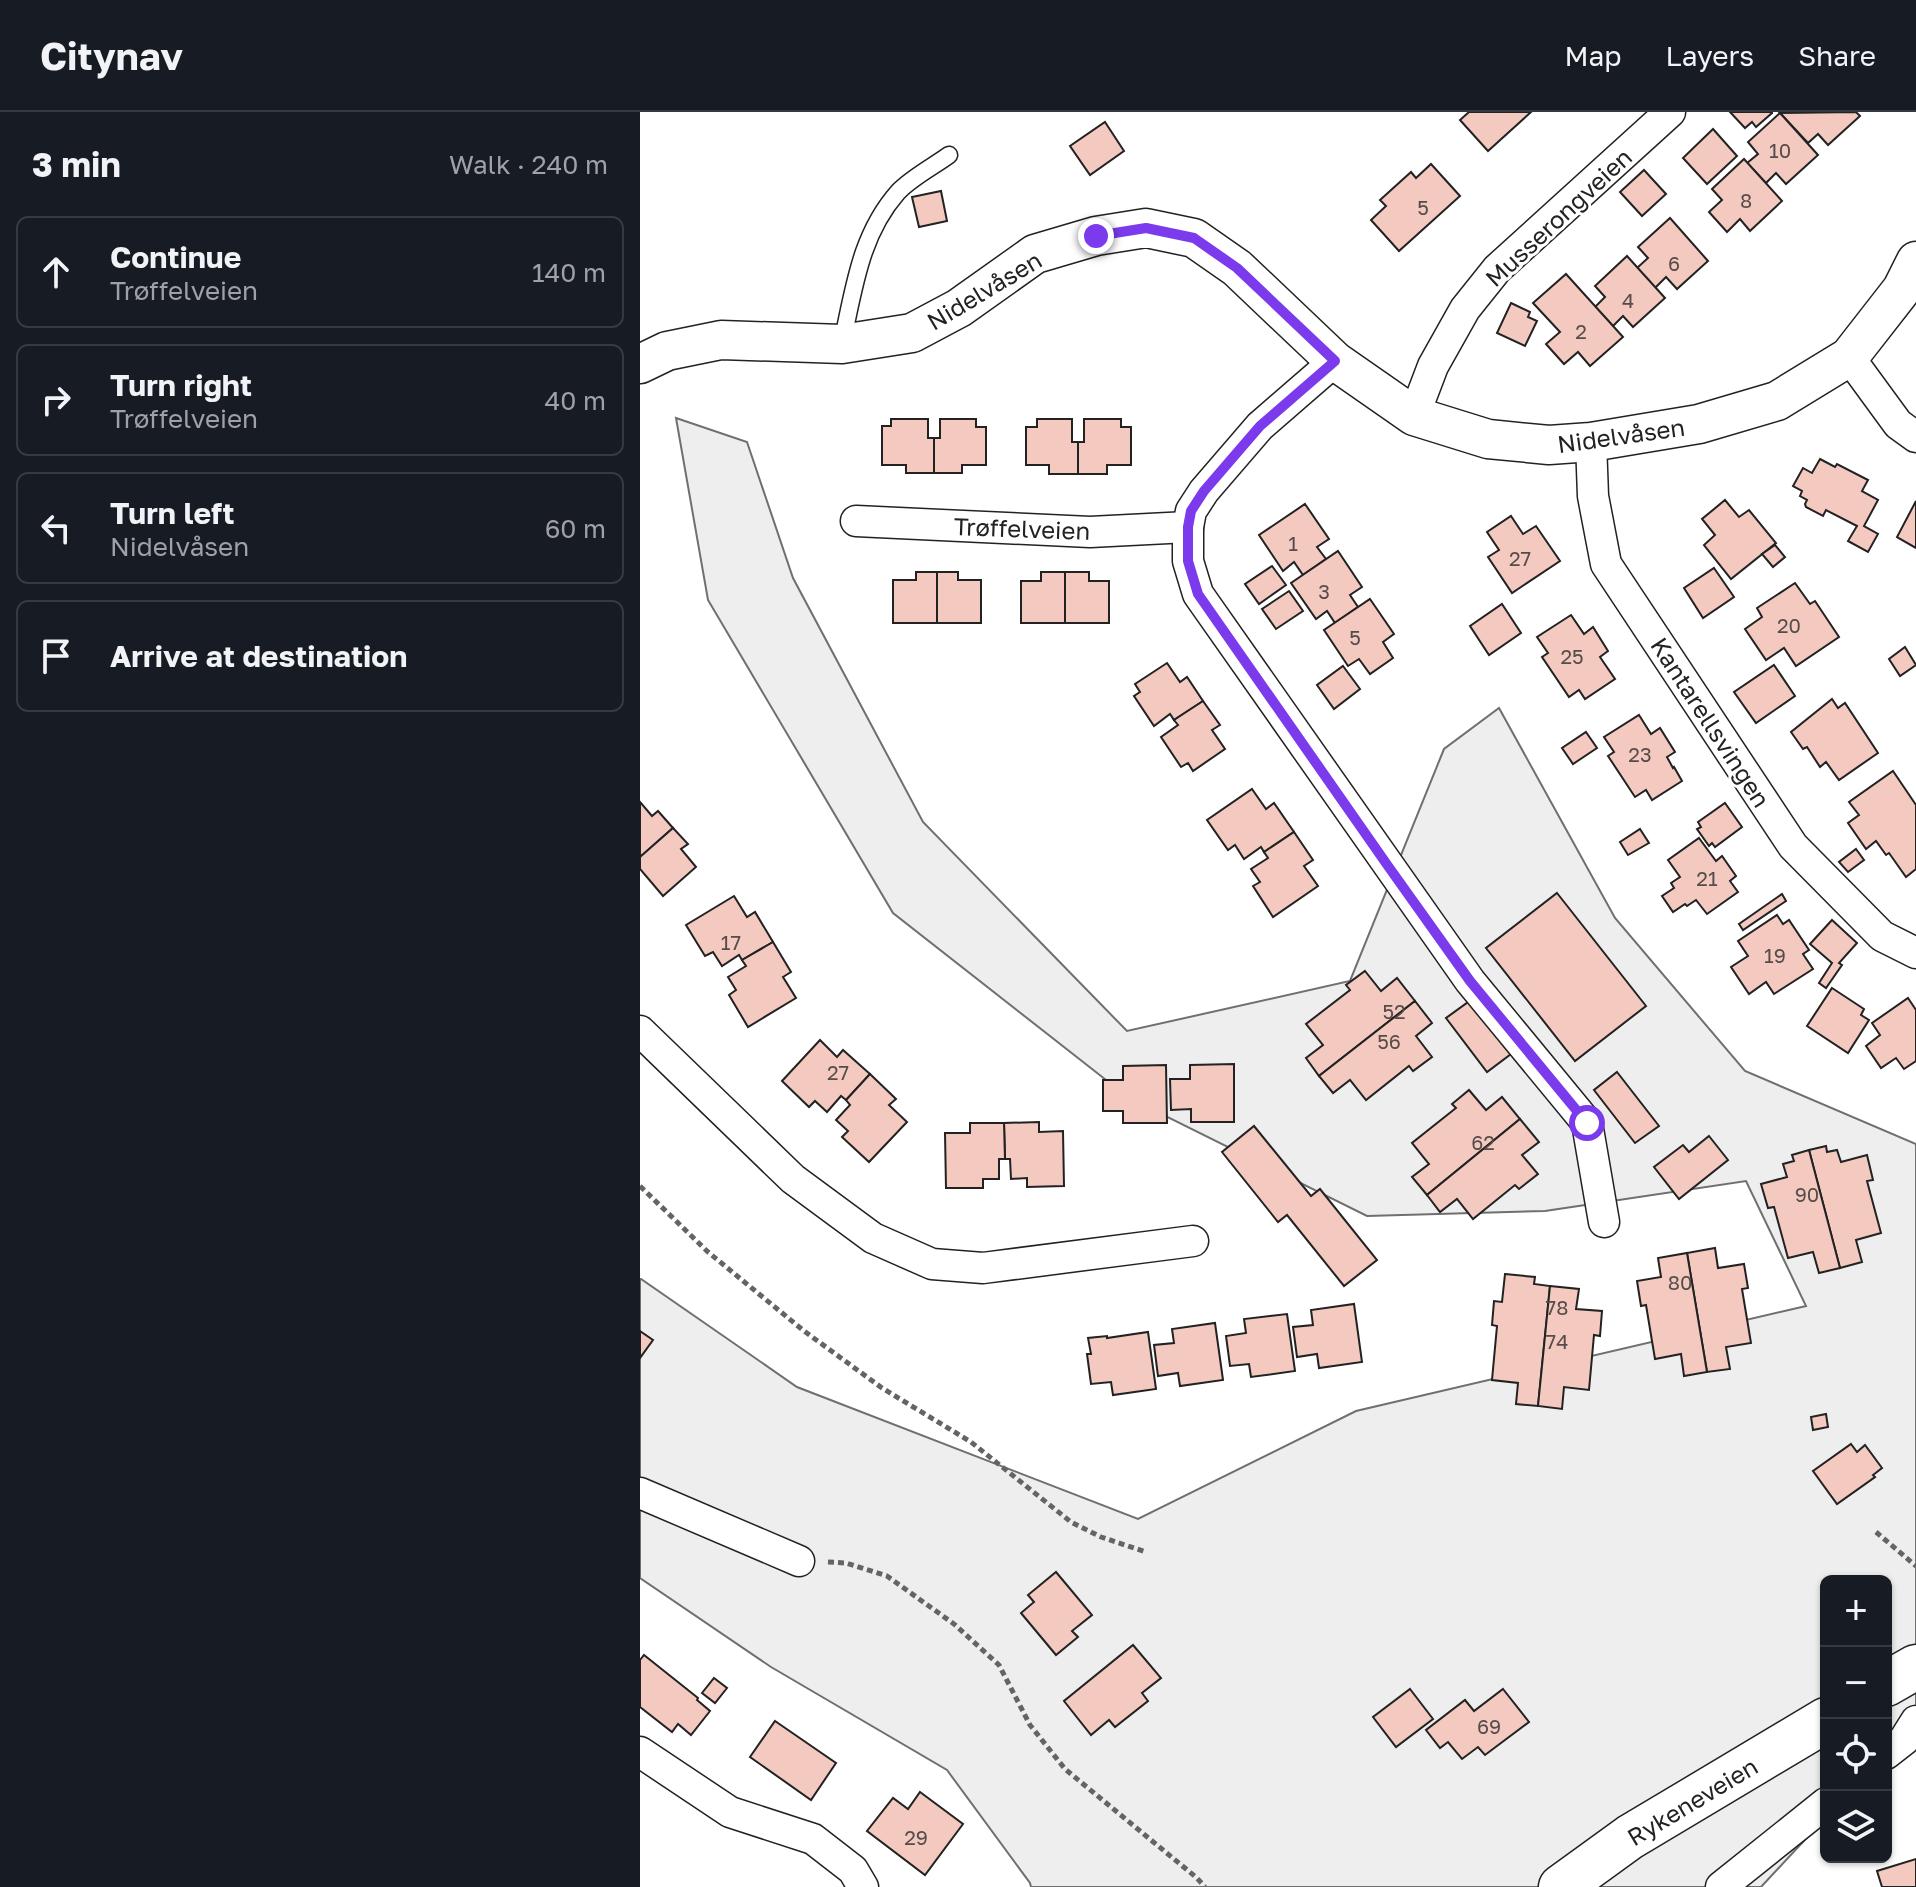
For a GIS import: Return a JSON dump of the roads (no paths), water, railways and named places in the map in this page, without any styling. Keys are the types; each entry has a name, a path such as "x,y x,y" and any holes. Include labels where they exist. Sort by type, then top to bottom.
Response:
{"main road":[{"path":"1892,1681 1916,1667"},
{"name":"Rykeneveien","path":"1561,1887 1630,1837 1820,1724"}],"street":[{"name":"Musserongveien","path":"1414,416 1433,366 1465,309 1497,269 1670,112"},
{"name":"Nidelvåsen","path":"640,364 667,351 721,340 842,344 912,333 959,308 1035,254 1096,236 1146,228 1194,238 1237,268 1335,361 1414,416 1488,439 1549,445 1591,442 1699,424 1777,401 1849,357 1902,289 1916,261"},
{"path":"1849,357 1898,424 1916,437"},
{"path":"1335,361 1260,426 1204,491 1191,511 1188,561 1198,594 1470,981 1587,1123 1604,1222"},
{"name":"Kantarellsvingen","path":"1591,442 1593,496 1606,564 1793,846 1882,936 1916,953"},
{"name":"Trøffelveien","path":"856,521 1090,532 1188,527"},
{"path":"640,1031 793,1179 873,1238 932,1264 983,1268 1193,1241"},
{"path":"640,1493 799,1561"},
{"path":"1892,1749 1904,1740 1916,1721"},
{"path":"640,1752 730,1812 813,1839 853,1870 863,1887"},
{"path":"1721,1887 1820,1808"}],"lane":[{"path":"842,344 859,263 872,229 899,190 949,155"}]}
